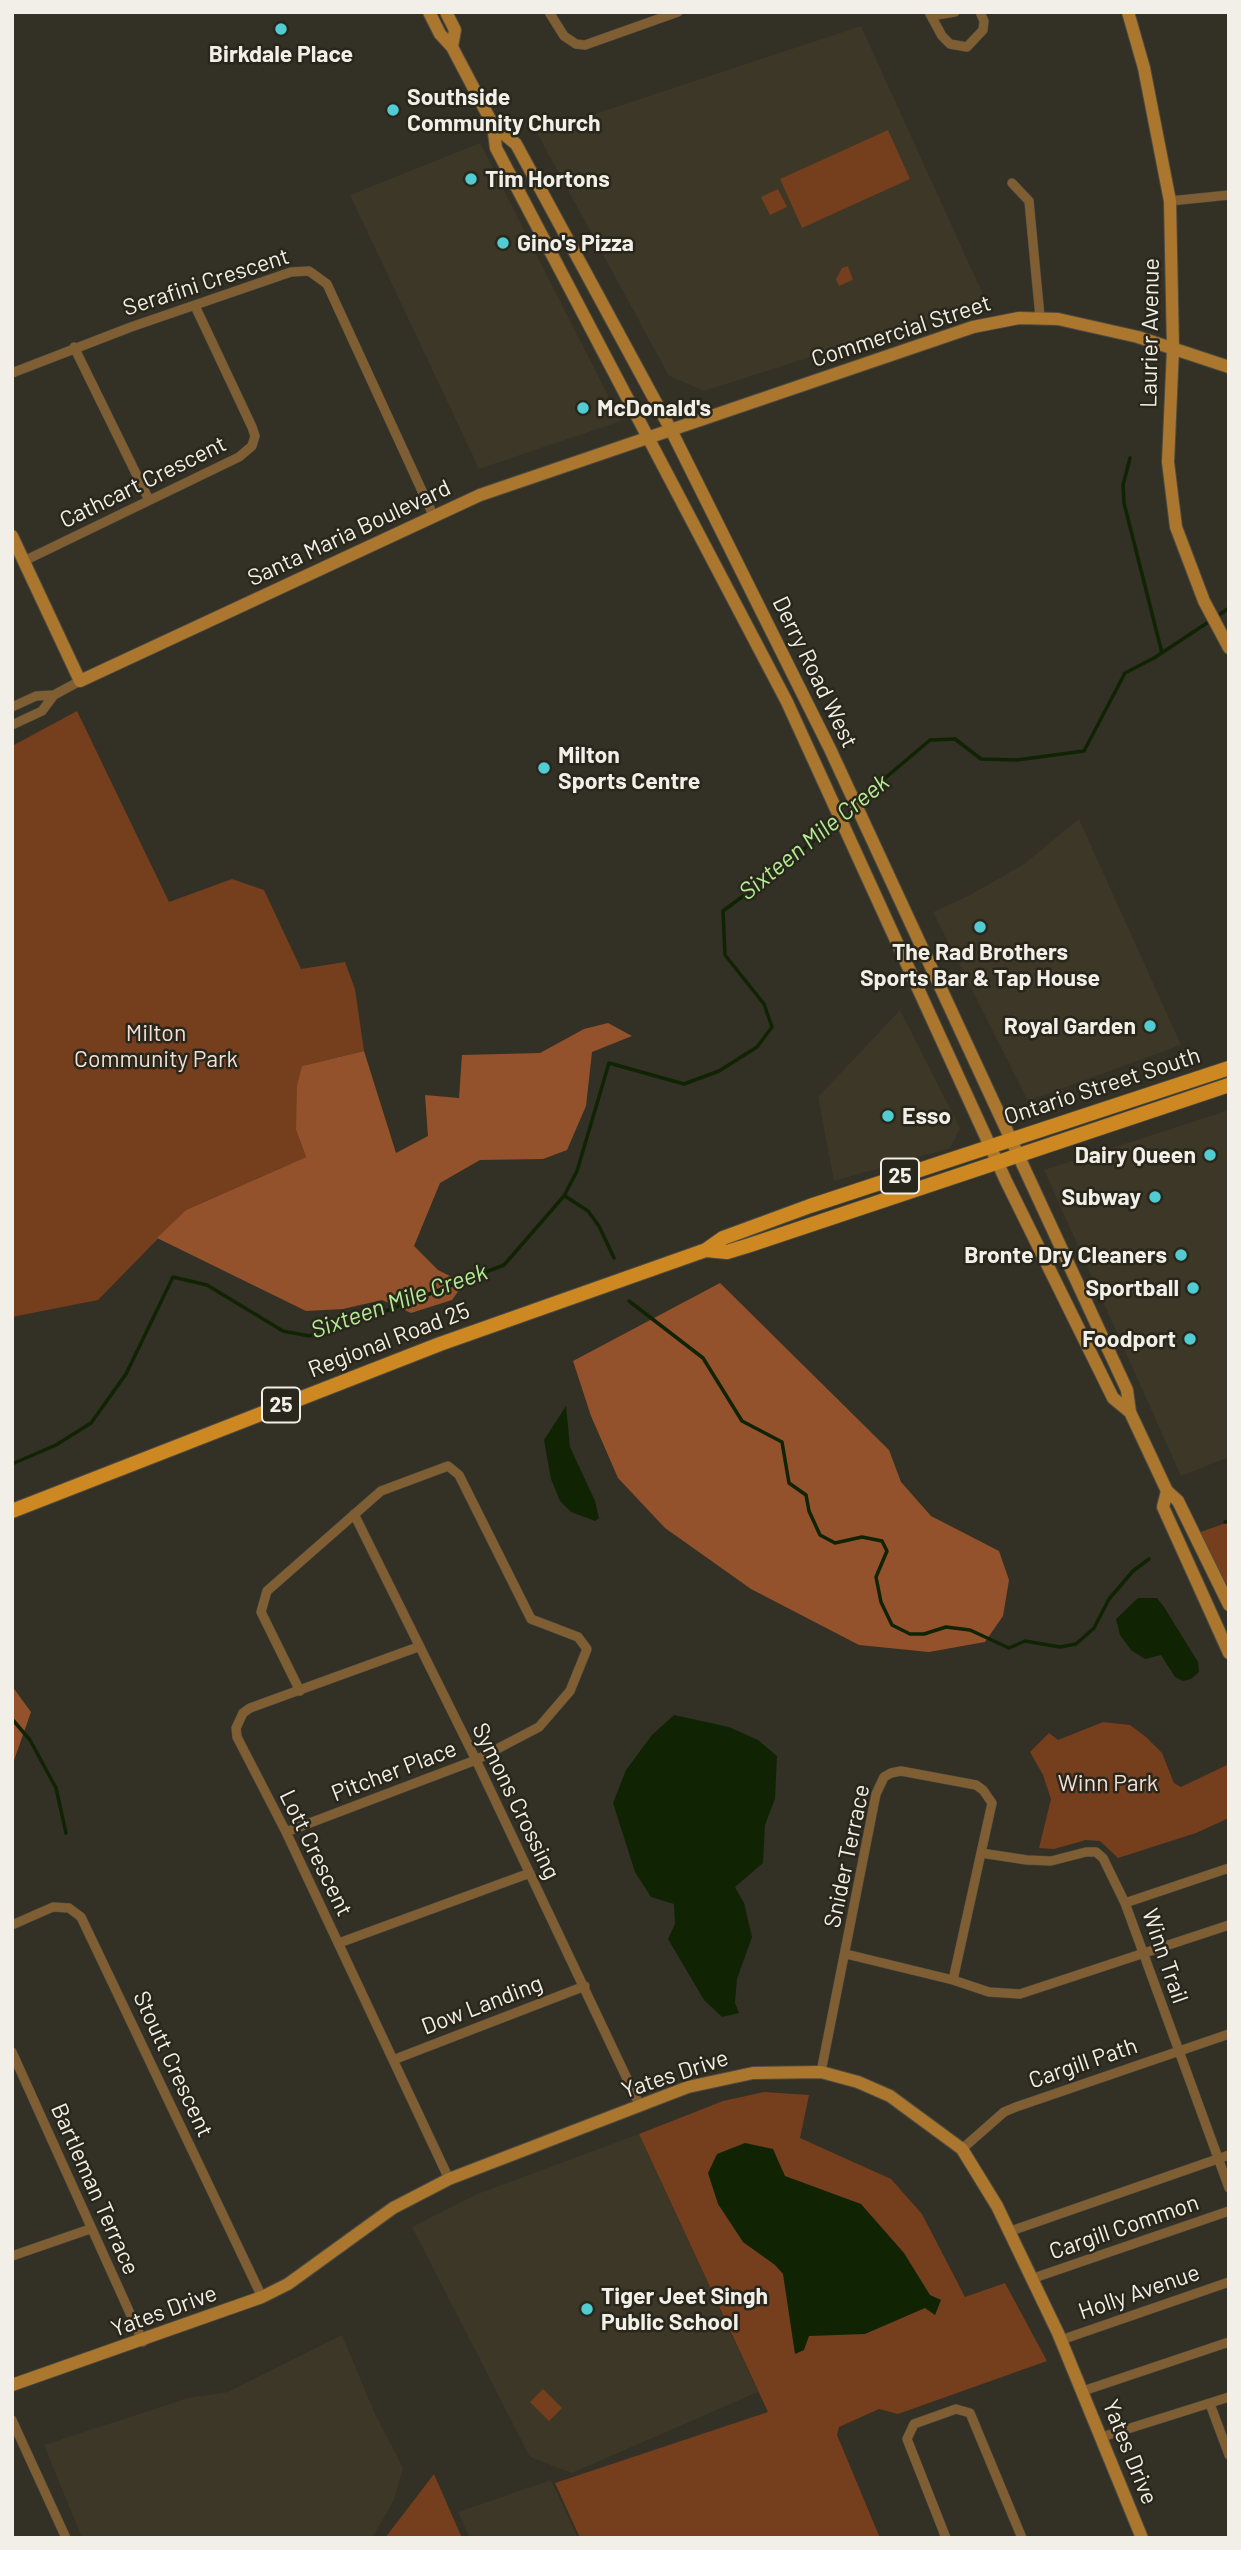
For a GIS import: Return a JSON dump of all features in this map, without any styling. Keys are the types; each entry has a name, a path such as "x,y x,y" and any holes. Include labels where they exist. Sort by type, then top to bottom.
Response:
{"main road":[{"name":"Ontario Street South","path":"990,1146 1229,1068"},
{"name":"Ontario Street South","path":"1020,1156 1229,1085"},
{"name":"Regional Road 25","path":"12,1511 440,1343 706,1250 723,1238 810,1206 990,1146"},
{"name":"Regional Road 25","path":"706,1250 727,1252 1020,1156"}],"street":[{"name":"Derry Road West","path":"429,12 440,34 452,47 493,125 496,148 787,702 998,1163 1113,1398 1130,1412"},
{"name":"Derry Road West","path":"446,12 455,30 452,47"},
{"path":"549,12 564,36 576,44 585,45 678,12"},
{"path":"955,12 930,14 942,36 950,44 967,47 983,30 984,21 980,12"},
{"name":"Laurier Avenue","path":"1128,12 1146,80 1170,201 1173,349 1169,475 1176,527 1204,601 1228,647"},
{"name":"Derry Road West","path":"493,125 516,144 671,430 839,767 1127,1390 1130,1412 1167,1491 1178,1501 1229,1605"},
{"path":"1012,183 1029,201 1040,317"},
{"path":"1170,201 1229,195"},
{"name":"Serafini Crescent","path":"12,373 74,347 301,270 319,276 327,284 433,517"},
{"name":"Cathcart Crescent","path":"24,561 239,457 252,446 254,436 195,306"},
{"name":"Commercial Street","path":"671,430 996,321 1040,317 1098,327 1229,367"},
{"path":"74,347 149,500"},
{"name":"Santa Maria Boulevard","path":"12,725 42,711 54,695 80,681 433,517 504,486 671,430"},
{"path":"12,536 80,681"},
{"name":"Santa Maria Boulevard","path":"12,707 36,696 54,695"},
{"name":"Pitcher Place","path":"286,1832 476,1760 539,1727 570,1691 586,1658 585,1642 531,1619 459,1475 451,1467 381,1491 354,1514"},
{"name":"Derry Road West","path":"1167,1491 1163,1507 1229,1653"},
{"path":"300,1691 261,1612 263,1599 274,1584 354,1514"},
{"name":"Symons Crossing","path":"354,1514 476,1760 640,2106"},
{"name":"Lott Crescent","path":"418,1647 250,1708 243,1713 236,1728 237,1737 286,1832 449,2179"},
{"name":"Snider Terrace","path":"821,2072 876,1794 884,1777 901,1772 976,1785 992,1803 953,1980"},
{"name":"Winn Trail","path":"981,1853 1051,1861 1096,1852 1108,1865 1125,1903 1229,2188"},
{"path":"1125,1903 1229,1868"},
{"path":"339,1943 530,1873"},
{"name":"Stoutt Crescent","path":"12,1925 53,1907 69,1908 81,1917 262,2297"},
{"path":"846,1955 953,1980 989,1993 1020,1994 1229,1925"},
{"name":"Dow Landing","path":"393,2060 585,1986"},
{"name":"Cargill Path","path":"962,2149 1004,2112 1016,2106 1229,2034"},
{"name":"Bartleman Terrace","path":"12,2052 143,2342"},
{"name":"Yates Drive","path":"12,2385 143,2342 262,2297 288,2284 393,2208 449,2179 640,2106 722,2078 778,2070 821,2072 890,2096 962,2149 997,2206 1061,2340 1142,2538"},
{"path":"1008,2232 1229,2155"},
{"name":"Cargill Common","path":"1031,2279 1229,2211"},
{"path":"12,2256 90,2229"},
{"name":"Holly Avenue","path":"1061,2340 1229,2282"},
{"path":"1083,2391 1229,2342"},
{"path":"1102,2437 1229,2397"},
{"path":"1210,2404 1229,2455"},
{"path":"946,2538 906,2439 914,2424 956,2409 970,2413 1022,2538"},
{"path":"12,2420 66,2538"}],"shaded area":[{"path":"861,26 986,301 704,391 669,376 537,133"},
{"path":"480,143 621,421 479,469 350,195"},
{"path":"1079,819 1181,1045 1028,1101 933,912 968,896 1024,864"},
{"path":"900,1010 960,1128 950,1148 834,1181 818,1097"},
{"path":"608,1023 632,1036 592,1052 586,1106 567,1150 543,1159 480,1160 440,1183 414,1246 438,1270 464,1283 452,1300 411,1313 382,1300 343,1309 306,1311 157,1238 186,1210 306,1157 296,1130 297,1086 302,1066 364,1051 396,1153 428,1136 425,1095 459,1098 462,1055 540,1053 584,1029"},
{"path":"1229,1110 1229,1457 1181,1476 1044,1170"},
{"path":"720,1283 889,1450 901,1482 931,1516 999,1551 1009,1580 1003,1616 985,1642 929,1652 859,1645 751,1589 665,1528 618,1478 591,1416 573,1361"},
{"path":"566,1406 570,1447 595,1501 599,1518 595,1521 571,1512 560,1501 551,1479 544,1440"},
{"path":"1138,1598 1157,1598 1164,1607 1198,1662 1199,1672 1191,1679 1183,1681 1175,1677 1161,1655 1145,1659 1131,1650 1120,1635 1116,1619"},
{"path":"12,1686 31,1712 12,1766"},
{"path":"674,1715 729,1727 758,1740 777,1756 775,1799 765,1825 763,1863 735,1887 744,1903 752,1937 737,1979 735,2003 739,2013 722,2017 704,2000 668,1939 675,1924 674,1904 651,1897 635,1872 613,1803 626,1770 652,1735"},
{"name":"Tiger Jeet Singh Public School","path":"639,2134 758,2392 572,2473 530,2457 412,2227 477,2194"},
{"path":"745,2143 773,2149 785,2176 861,2204 904,2253 930,2295 941,2300 935,2315 925,2308 865,2334 809,2336 804,2350 795,2354 783,2274 743,2242 718,2204 708,2173 717,2154"},
{"path":"342,2335 375,2414 403,2468 394,2500 372,2538 82,2538 44,2445 188,2398 228,2392"},
{"path":"551,2480 578,2538 470,2538 458,2512"}],"green space":[{"path":"888,130 910,179 802,228 780,179"},
{"path":"778,189 787,207 770,215 761,197"},
{"path":"848,266 853,280 839,286 836,279 842,268"},
{"name":"Milton Community Park","path":"77,711 169,902 232,879 264,890 301,969 345,962 355,989 364,1051 302,1066 296,1130 306,1157 186,1210 98,1300 12,1317 12,746"},
{"path":"1229,1522 1229,1611 1192,1535"},
{"name":"Winn Park","path":"1103,1722 1130,1725 1146,1737 1162,1753 1174,1783 1181,1787 1229,1764 1229,1818 1196,1833 1118,1858 1100,1841 1086,1840 1054,1849 1039,1848 1051,1799 1043,1775 1030,1752 1049,1733 1058,1740"},
{"path":"764,2092 809,2095 800,2138 891,2179 922,2214 965,2297 1005,2283 1047,2361 898,2414 879,2409 839,2427 837,2435 880,2538 580,2538 555,2483 768,2412 639,2134 723,2101"},
{"path":"543,2389 562,2408 549,2421 530,2402"},
{"path":"434,2474 462,2538 385,2538"}],"waterway":[{"path":"1130,458 1123,485 1124,503 1162,653"},
{"name":"Sixteen Mile Creek","path":"1216,617 1229,608"},
{"name":"Sixteen Mile Creek","path":"858,801 930,740 955,739 981,759 1017,760 1084,751 1125,673 1154,658 1210,621"},
{"name":"Sixteen Mile Creek","path":"12,1464 56,1445 91,1423 126,1374 173,1277 207,1285 283,1331 309,1336 383,1312 504,1265 564,1196 577,1171 609,1063 684,1084 719,1071 757,1047 772,1027 764,1004 725,955 723,911 788,863 837,820"},
{"path":"565,1196 588,1211 599,1226 614,1258"},
{"path":"629,1301 703,1358 742,1421 782,1442 789,1483 806,1495 809,1511 820,1535 835,1543 862,1537 882,1541 887,1551 876,1577 881,1602 892,1625 910,1634 924,1634 946,1627 970,1630 1009,1648 1025,1641 1060,1647 1076,1644 1094,1628 1109,1599 1133,1571 1149,1559"},
{"path":"12,1719 30,1740 56,1788 66,1833"}],"place":[{"name":"Birkdale Place","path":"281,29"},
{"name":"Southside Community Church","path":"393,110"},
{"name":"Tim Hortons","path":"471,179"},
{"name":"Gino's Pizza","path":"503,243"},
{"name":"McDonald's","path":"583,408"},
{"name":"Milton Sports Centre","path":"544,768"},
{"name":"The Rad Brothers Sports Bar & Tap House","path":"980,927"},
{"name":"Royal Garden","path":"1150,1026"},
{"name":"Esso","path":"888,1116"},
{"name":"Dairy Queen","path":"1210,1155"},
{"name":"Subway","path":"1155,1197"},
{"name":"Bronte Dry Cleaners","path":"1181,1255"},
{"name":"Sportball","path":"1193,1288"},
{"name":"Foodport","path":"1190,1339"},
{"name":"Tiger Jeet Singh Public School","path":"587,2309"}]}
